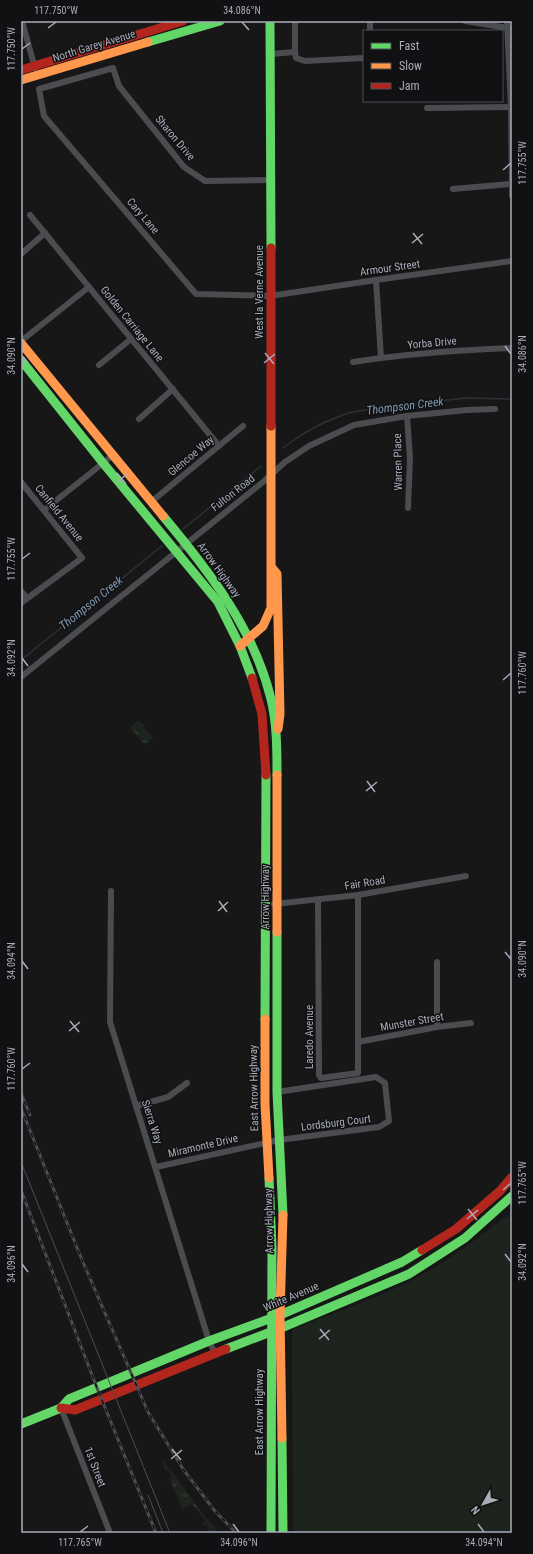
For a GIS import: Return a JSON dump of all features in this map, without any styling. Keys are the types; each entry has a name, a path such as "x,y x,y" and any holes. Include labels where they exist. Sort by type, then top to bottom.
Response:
{"main road":[{"name":"North Garey Avenue","path":"21,70 183,21"},
{"name":"North Garey Avenue","path":"21,80 220,21"},
{"name":"West la Verne Avenue","path":"240,646 263,626 271,608 272,475 270,296 270,21"},
{"path":"116,52 125,38"},
{"name":"Arrow Highway","path":"21,342 112,456 186,544 224,595 249,639 266,684 277,737 277,1092 283,1222 280,1316 283,1533"},
{"name":"Arrow Highway","path":"21,360 103,463 218,602 240,646"},
{"path":"272,568 277,574 280,714 277,737"},
{"name":"East Arrow Highway","path":"240,646 250,670 258,696 265,738 267,783 266,1104 271,1213 271,1533"},
{"name":"White Avenue","path":"21,1424 61,1408 69,1399 209,1341 280,1316 402,1262 456,1229 500,1191 512,1177"},
{"name":"White Avenue","path":"61,1408 75,1410 281,1328 409,1274 465,1238 512,1196"}],"street":[{"path":"22,21 38,76"},
{"path":"296,21 296,58 305,61 363,58"},
{"path":"465,21 508,28"},
{"path":"507,21 511,107 512,196"},
{"path":"271,54 295,52"},
{"name":"Sharon Drive","path":"113,68 119,86 184,167 205,181 271,180"},
{"name":"Cary Lane","path":"113,68 40,89 44,116 196,294 270,296"},
{"path":"427,108 511,107"},
{"path":"453,189 511,184"},
{"name":"Golden Carriage Lane","path":"30,215 219,446"},
{"path":"21,254 45,233"},
{"name":"Armour Street","path":"270,296 512,262"},
{"path":"376,280 381,358"},
{"path":"21,342 89,287"},
{"path":"99,365 131,339"},
{"name":"Yorba Drive","path":"353,362 468,350 512,348"},
{"path":"139,419 173,389"},
{"name":"Fulton Road","path":"21,677 272,475 285,462 310,446 354,424 407,416 467,410 495,410"},
{"name":"Warren Place","path":"407,416 410,458 408,508"},
{"name":"Glencoe Way","path":"151,502 243,426"},
{"path":"44,510 112,456"},
{"name":"Canfield Avenue","path":"21,482 82,558 27,598"},
{"path":"21,591 27,598 21,603"},
{"path":"265,738 277,737"},
{"name":"Fair Road","path":"266,905 358,895 466,876"},
{"name":"Sierra Way","path":"111,891 110,1022 209,1341 215,1353"},
{"name":"Laredo Avenue","path":"318,900 319,1075 322,1078 358,1073 358,895"},
{"path":"436,962 438,1027"},
{"name":"Munster Street","path":"358,1042 438,1027 471,1023"},
{"name":"Lordsburg Court","path":"277,1092 376,1077 385,1083 389,1121 379,1127 279,1140"},
{"path":"136,1106 168,1097 187,1083"},
{"name":"Miramonte Drive","path":"156,1167 279,1140"},
{"name":"1st Street","path":"61,1408 110,1533"}],"green space":[{"path":"139,720 153,738 145,745 130,728"},
{"path":"512,1216 512,1533 293,1533 292,1331 377,1296 436,1267 456,1254 505,1217"},
{"path":"161,1457 206,1518 220,1533 210,1533 207,1524 202,1526 205,1521 192,1504 182,1509 170,1480 166,1481 171,1478 169,1470 165,1471"}],"waterway":[{"name":"Thompson Creek","path":"283,448 301,435 323,423 348,413 465,398 512,399"},
{"name":"Thompson Creek","path":"183,529 261,466"},
{"name":"Thompson Creek","path":"21,660 162,546"}],"tram line":[{"path":"21,1162 170,1533"},
{"path":"148,1495 163,1533"}],"railway":[{"path":"21,1093 30,1115"},
{"path":"21,1108 82,1260 148,1412 183,1469 214,1510 236,1533"},
{"path":"21,1190 97,1388 156,1533"}],"traffic: fast":[{"path":"148,42 220,21"},
{"path":"270,21 271,248"},
{"path":"21,360 103,463 218,602 240,646 252,678"},
{"path":"163,516 197,558 228,602 253,649 263,673 273,708 276,737 277,775"},
{"path":"265,1019 266,775"},
{"path":"277,932 277,1092 283,1215"},
{"path":"269,1178 272,1248 271,1533"},
{"path":"226,1349 281,1328 409,1274 465,1238 512,1196"},
{"path":"21,1424 61,1408 69,1399 209,1341 280,1315 402,1262 422,1250"},
{"path":"282,1438 283,1533"}],"traffic: slow":[{"path":"21,80 148,42"},
{"path":"21,343 163,516"},
{"path":"240,646 263,626 271,608 271,426"},
{"path":"272,568 277,574 280,714 278,729"},
{"path":"277,775 277,932"},
{"path":"265,1019 265,1104 269,1178"},
{"path":"282,1438 280,1315 283,1215"}],"traffic: jam":[{"path":"21,70 183,21"},
{"path":"271,248 271,426"},
{"path":"252,678 262,714 266,775"},
{"path":"422,1250 456,1229 500,1191 512,1177"},
{"path":"61,1408 75,1410 226,1349"}]}
